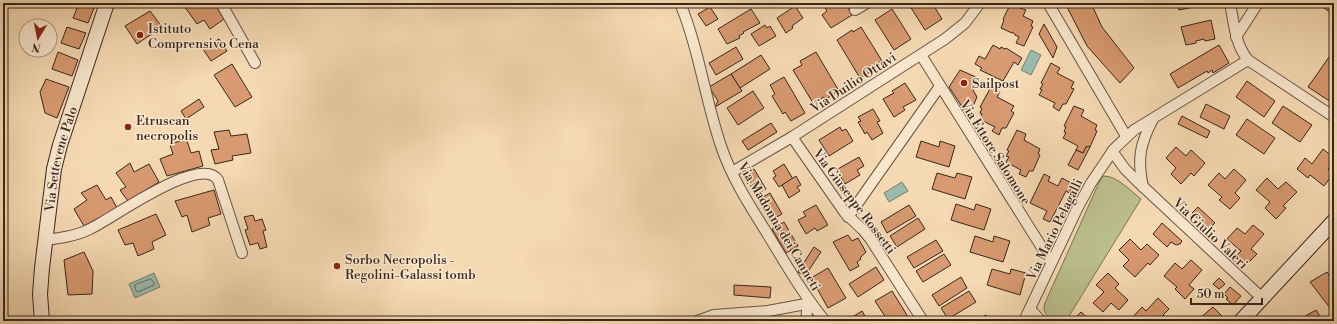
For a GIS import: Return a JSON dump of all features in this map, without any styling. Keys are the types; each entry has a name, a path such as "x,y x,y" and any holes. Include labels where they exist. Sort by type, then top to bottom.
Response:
{"street":[{"name":"Via Settevene Palo","path":"42,321 40,288 50,195 56,161 107,3"},
{"path":"221,3 255,63"},
{"name":"Via Madonna dei Canneti","path":"680,3 690,30 720,142 732,172 744,195 778,251 825,321"},
{"path":"856,10 867,3"},
{"name":"Via Duilio Ottavi","path":"732,172 792,137 951,35 974,13 980,3"},
{"path":"1048,3 1126,136"},
{"path":"1230,3 1236,37 1248,60 1334,117"},
{"path":"1236,37 1258,3"},
{"name":"Via Ettore Salomone","path":"921,55 1051,262"},
{"name":"Via Mario Pelagalli","path":"1024,321 1081,200 1112,152 1126,136 1248,60"},
{"path":"848,217 940,86"},
{"path":"1142,187 1139,165 1140,153 1144,138 1153,118"},
{"name":"Via Giuseppe Rossetti","path":"792,137 848,217 863,230 871,240 923,321"},
{"name":"Via Giulio Valeri","path":"1112,152 1142,187 1262,298"},
{"path":"45,240 69,237 81,233 159,189 194,175 206,173 213,175 218,180 242,253"},
{"path":"1242,321 1334,221"},
{"path":"697,321 714,315 768,311 811,302"},
{"path":"806,321 807,312 811,302"},
{"path":"1030,309 1042,321"}],"green space":[{"path":"1104,176 1114,178 1119,181 1141,199 1066,321 1053,321 1044,309 1045,303 1097,187"}],"water":[{"path":"1031,50 1041,55 1031,75 1021,70"},
{"path":"902,182 908,191 889,202 884,193"},
{"path":"154,273 160,287 135,298 129,284"}],"building":[{"path":"79,3 94,8 88,23 73,18"},
{"path":"182,3 214,3 224,19 210,29 204,20 197,24"},
{"path":"828,3 845,3 852,15 831,28 822,15 827,11 824,6"},
{"path":"908,3 932,3 942,19 925,30"},
{"path":"1014,3 1022,3 1020,8 1026,10 1023,16 1033,21 1031,26 1033,27 1024,46 1016,43 1019,37 1012,32 1001,28 1003,19 1010,5 1012,7"},
{"path":"1065,3 1091,3 1102,27 1134,68 1120,83 1087,46"},
{"path":"1177,3 1208,3 1209,4 1179,10"},
{"path":"1317,3 1334,3 1334,15"},
{"path":"795,6 803,18 792,26 793,28 786,33 777,18"},
{"path":"710,7 718,19 706,26 698,14"},
{"path":"751,9 760,23 743,32 744,33 739,36 740,38 727,44 718,29"},
{"path":"892,9 911,39 894,50 875,20"},
{"name":"Istituto Comprensivo Cena","path":"150,11 162,27 137,44 125,26"},
{"path":"1211,20 1215,39 1205,41 1204,39 1196,41 1196,43 1186,45 1181,27"},
{"path":"1044,24 1057,47 1053,58 1039,34"},
{"path":"765,25 767,28 770,26 776,36 759,46 751,34"},
{"path":"67,27 86,33 79,49 61,43"},
{"path":"861,27 882,61 873,66 875,69 860,78 837,40 852,30 853,32"},
{"path":"219,39 227,51 211,61 203,49"},
{"path":"993,45 1000,49 1001,47 1006,48 1022,58 1018,65 1014,62 1003,81 980,70 982,68 975,64 979,56 985,59"},
{"path":"1219,45 1229,63 1213,73 1212,70 1208,73 1207,71 1178,88 1170,74"},
{"path":"736,47 743,59 716,75 709,63"},
{"path":"1334,50 1334,104 1308,87"},
{"path":"58,52 78,60 72,76 52,69 56,58 58,58"},
{"path":"816,52 839,91 826,99 824,97 813,103 793,70 802,65 800,61"},
{"path":"761,55 770,69 740,88 731,74"},
{"path":"1051,63 1060,68 1057,73 1074,82 1071,88 1074,89 1066,104 1063,104 1059,111 1053,107 1055,103 1039,95 1043,84 1041,83"},
{"path":"232,64 252,97 235,107 214,75"},
{"path":"960,70 978,78 973,90 977,97 971,111 969,109 965,111 949,87"},
{"path":"731,74 742,91 715,107 718,101 709,87"},
{"path":"784,77 805,113 791,121 785,112 783,114 772,96 775,94 770,85"},
{"path":"46,79 69,87 57,118 45,113 40,92"},
{"path":"1247,81 1275,101 1264,117 1236,97"},
{"path":"905,83 916,100 903,107 905,110 894,117 883,99 894,93 892,91"},
{"path":"991,87 1000,92 997,97 1014,106 1011,111 1014,113 1006,128 1002,128 999,135 992,131 995,127 979,119 982,114 980,113 982,108 980,107"},
{"path":"753,91 764,108 738,125 727,108"},
{"path":"199,99 204,107 186,119 181,111"},
{"path":"1206,104 1230,116 1224,129 1200,117"},
{"path":"1074,106 1084,110 1081,116 1097,125 1095,130 1097,131 1090,147 1086,147 1083,153 1076,150 1078,146 1063,138 1066,133 1064,132 1066,127 1064,126"},
{"path":"1283,106 1312,125 1300,142 1272,123"},
{"path":"873,109 880,121 877,122 883,133 872,140 867,132 865,134 858,122 861,121 858,117"},
{"path":"1182,116 1210,131 1207,138 1178,124"},
{"path":"1247,119 1275,138 1264,154 1236,135"},
{"path":"771,123 777,132 748,150 742,141"},
{"path":"840,127 842,131 846,129 853,141 829,156 819,140"},
{"path":"229,130 231,136 247,134 251,153 232,156 233,160 215,164 211,150 219,149 214,132"},
{"path":"1017,130 1026,134 1024,140 1040,149 1038,154 1040,155 1033,171 1029,171 1026,177 1019,174 1021,170 1006,162 1009,157 1006,156 1009,151 1007,150"},
{"path":"186,138 191,153 199,151 203,166 167,176 160,159 173,154 170,145"},
{"path":"921,141 939,147 940,141 955,146 949,167 916,157"},
{"path":"1088,146 1090,147 1078,170 1068,165 1076,150 1083,153"},
{"path":"1176,147 1186,156 1191,150 1205,163 1194,176 1191,173 1181,184 1171,174 1176,168 1166,158"},
{"path":"1323,149 1334,158 1334,161 1328,169 1333,174 1324,186 1310,175 1308,178 1297,169 1305,158 1312,164"},
{"path":"859,157 864,166 857,170 860,175 845,184 836,170"},
{"path":"130,163 134,172 149,164 159,182 128,201 120,190 126,187 116,173"},
{"path":"784,164 793,179 779,187 773,178 776,176 773,171"},
{"path":"754,169 766,189 755,195 743,176"},
{"path":"1234,169 1246,180 1235,193 1240,198 1230,209 1219,200 1222,197 1208,185 1219,173 1225,179"},
{"path":"937,173 955,178 957,173 972,177 965,199 932,189"},
{"path":"1044,174 1050,177 1048,181 1058,186 1062,178 1073,184 1069,193 1066,191 1050,222 1043,219 1047,211 1030,203"},
{"path":"796,176 801,185 797,187 800,191 789,198 782,185"},
{"path":"1267,178 1278,189 1286,182 1297,192 1283,206 1286,208 1276,219 1265,208 1270,202 1256,190"},
{"path":"97,185 106,200 111,197 117,208 84,226 74,209 87,200 81,193"},
{"path":"214,190 221,214 208,218 210,225 192,232 187,215 182,217 175,201"},
{"path":"770,193 782,214 770,221 758,200"},
{"path":"956,204 974,210 976,204 991,209 984,230 951,220"},
{"path":"816,205 828,225 817,231 815,228 806,234 798,220 806,216 803,212"},
{"path":"909,205 916,216 887,233 881,222"},
{"path":"1198,207 1215,223 1209,229 1192,213"},
{"path":"156,214 166,235 152,242 154,249 138,256 133,243 125,245 118,230"},
{"path":"253,215 255,221 262,219 266,230 263,231 267,247 260,249 258,243 250,245 245,230 248,229 244,217"},
{"path":"918,218 925,229 897,247 890,236"},
{"path":"784,222 798,246 786,253 772,229"},
{"path":"1162,223 1182,241 1180,244 1176,245 1171,242 1167,247 1153,234"},
{"path":"1253,225 1264,234 1251,249 1257,254 1247,264 1237,255 1241,251 1227,239 1237,228 1245,234"},
{"path":"848,235 852,241 858,238 866,252 857,262 859,266 850,271 833,242"},
{"path":"975,236 993,242 994,236 1010,241 1003,262 970,252"},
{"path":"1130,239 1141,250 1147,244 1159,255 1150,265 1148,263 1135,277 1123,266 1129,260 1119,250"},
{"path":"936,240 943,251 914,268 907,257"},
{"path":"814,247 821,252 805,276 798,272"},
{"path":"84,252 93,271 92,294 68,295 64,260"},
{"path":"944,254 951,265 923,282 916,271"},
{"path":"1191,260 1202,270 1189,285 1194,289 1185,299 1175,289 1177,287 1164,276 1175,263 1182,269"},
{"path":"876,267 884,280 858,297 849,284"},
{"path":"828,268 846,298 828,308 811,278"},
{"path":"992,269 1010,274 1011,269 1026,273 1020,295 987,285"},
{"path":"1327,272 1334,283 1334,305 1330,308 1310,282"},
{"path":"1108,273 1119,284 1115,288 1128,300 1119,310 1111,303 1103,312 1093,303 1104,292 1096,285"},
{"path":"961,277 967,288 939,306 932,295"},
{"path":"1219,278 1225,284 1219,289 1213,284"},
{"path":"734,285 771,287 770,298 734,295"},
{"path":"1230,287 1241,296 1233,305 1226,299 1228,298 1224,294"},
{"path":"892,291 910,320 888,321 875,301"},
{"path":"969,291 976,302 948,319 941,308"},
{"path":"1158,298 1169,309 1163,315 1170,321 1135,321 1132,318 1142,307 1146,311"},
{"path":"1213,307 1225,319 1223,321 1199,321 1199,319"},
{"path":"1316,310 1323,321 1301,321 1300,319"},
{"path":"862,311 868,321 846,321"},
{"path":"1081,312 1091,321 1076,321 1074,319"},
{"path":"986,315 990,321 976,321"}],"place":[{"name":"Istituto Comprensivo Cena","path":"140,35"},
{"name":"Sailpost","path":"964,83"},
{"name":"Etruscan necropolis","path":"128,127"},
{"name":"Sorbo Necropolis - Regolini-Galassi tomb","path":"337,266"}]}
